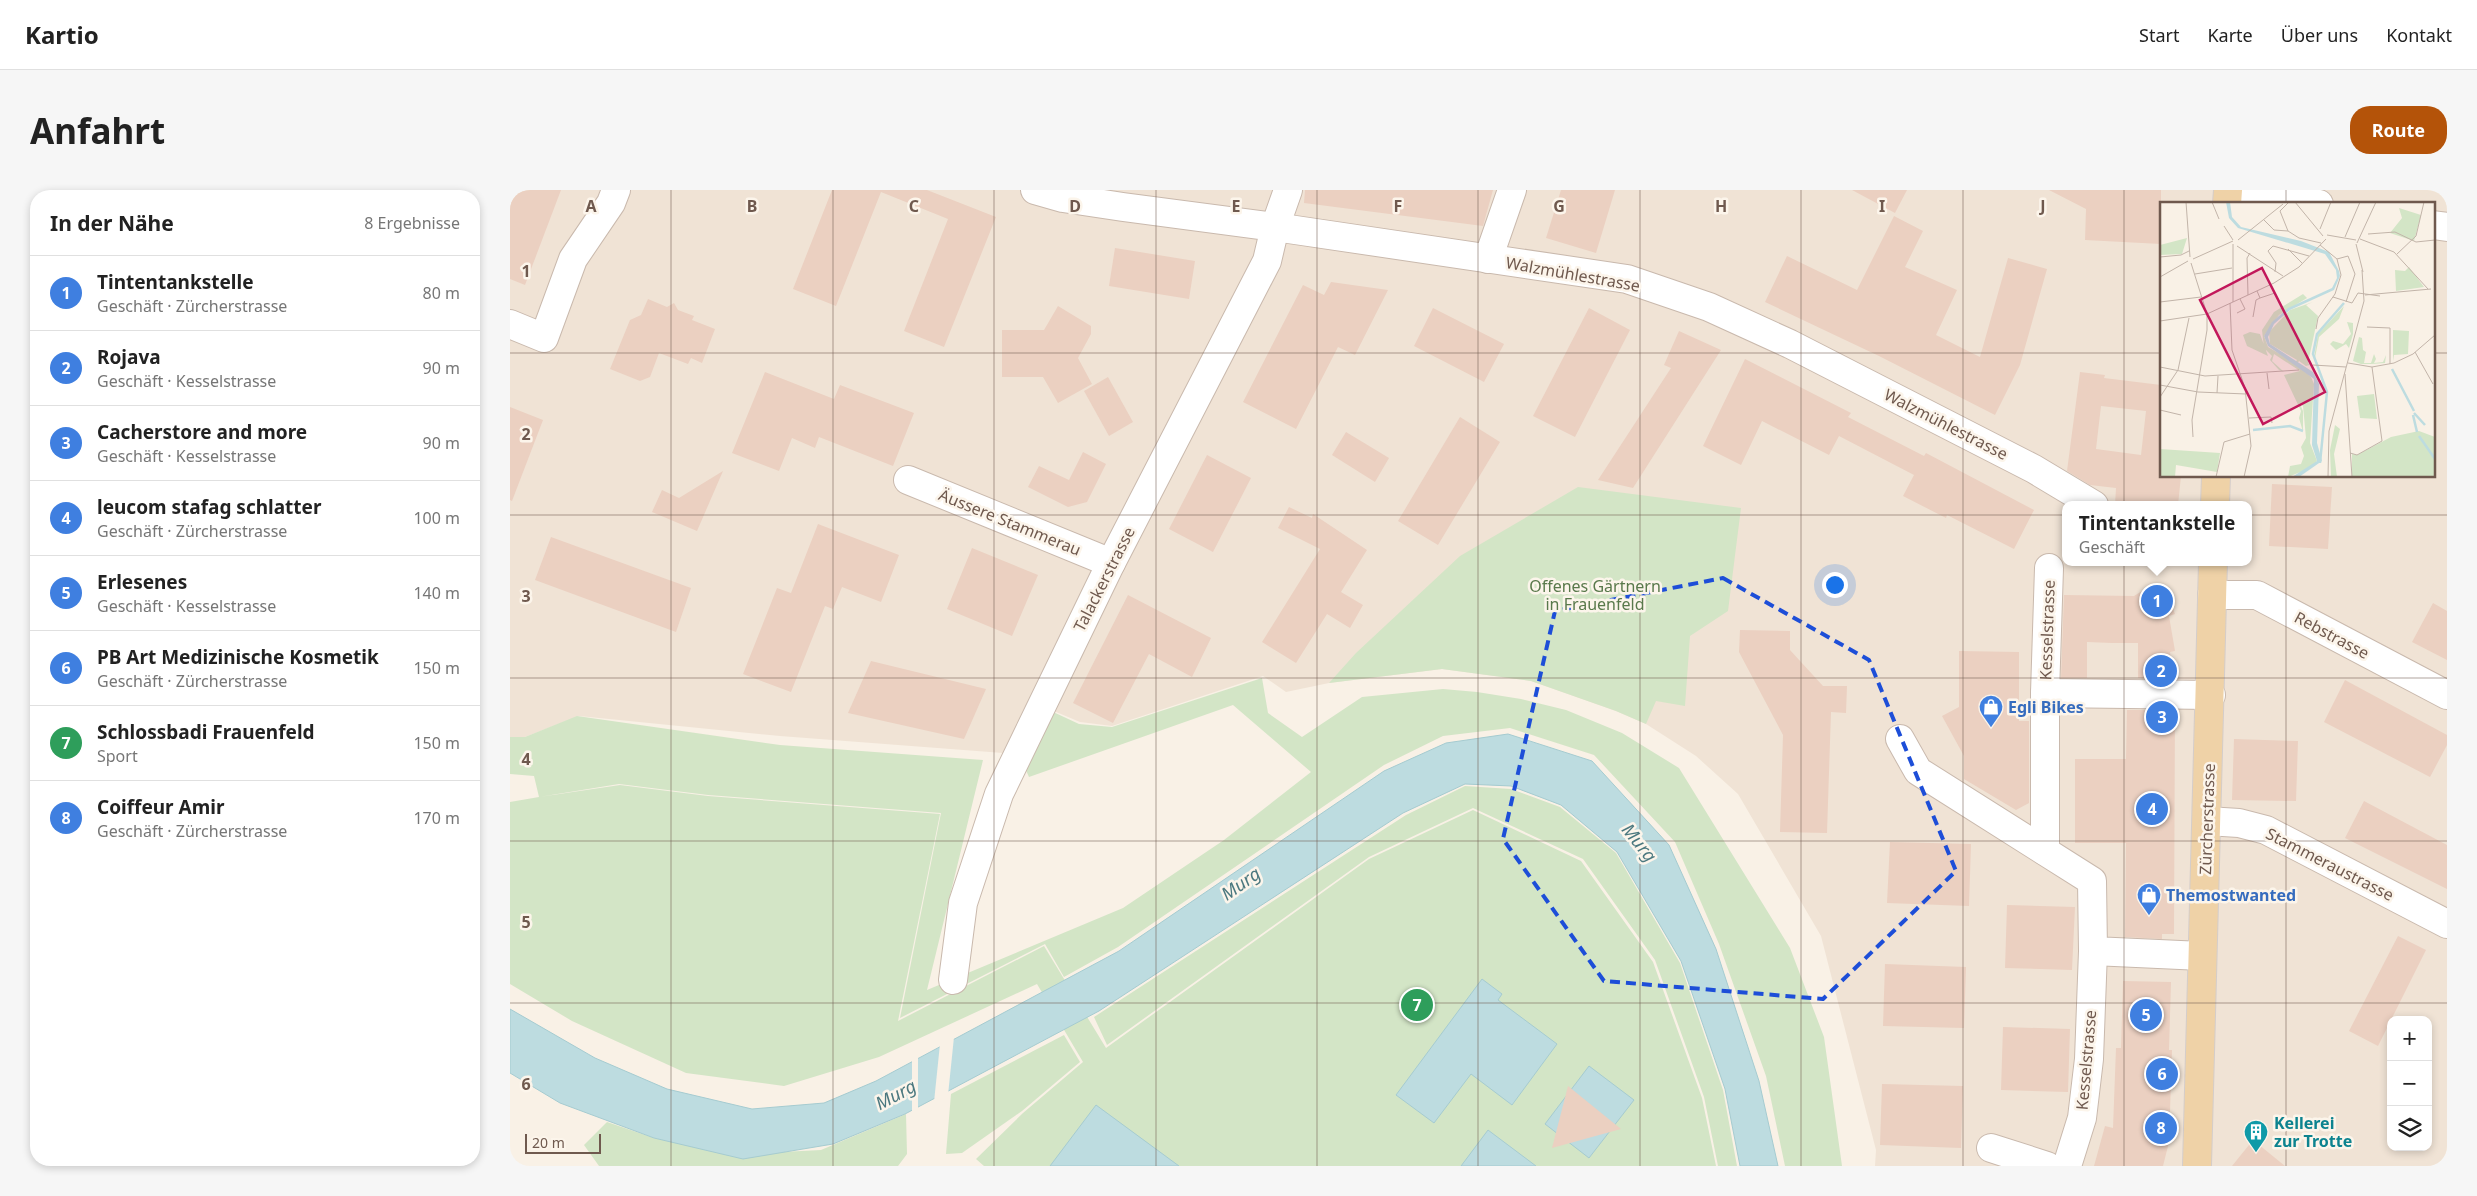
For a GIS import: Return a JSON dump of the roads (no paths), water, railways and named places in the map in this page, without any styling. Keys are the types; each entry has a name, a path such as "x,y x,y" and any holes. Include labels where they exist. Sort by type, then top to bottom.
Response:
{"main road":[{"path":"2215,501 2216,478"},
{"name":"Zürcherstrasse","path":"2197,1166 2211,695 2213,566"}],"street":[{"path":"510,324 544,338 573,259 616,190"},
{"name":"Walzmühlestrasse","path":"1035,190 1063,198 1094,203 1275,227 1627,279 1709,307 1790,344 2017,460 2087,501"},
{"name":"Talackerstrasse","path":"952,980 963,903 999,794 1111,563 1267,261 1275,227 1288,190"},
{"path":"1488,259 1512,190"},
{"path":"2246,190 2309,202"},
{"path":"2434,224 2447,227"},
{"name":"Äussere Stammerau","path":"908,480 1111,563"},
{"name":"Kesselstrasse","path":"2045,851 2045,693 2049,568"},
{"name":"Rebstrasse","path":"2212,595 2257,595 2447,695"},
{"name":"Kesselstrasse","path":"2045,693 2211,695"},
{"name":"Kesselstrasse","path":"1900,739 1918,771 2092,881 2089,1059 2082,1118 2067,1166"},
{"name":"Stammeraustrasse","path":"2207,821 2239,823 2266,830 2447,924"},
{"path":"2092,951 2202,956"},
{"path":"1991,1148 2047,1166"}],"water":[{"name":"Murg","path":"1508,734 1592,761 1669,845 1716,949 1759,1081 1778,1166 1740,1166 1725,1089 1681,961 1617,852 1561,805 1511,786 1465,784 1403,813 1099,1011 905,1114 833,1144 743,1159 654,1138 560,1103 510,1073 510,1009 595,1058 667,1089 752,1109 824,1103 876,1081 1119,951 1384,771 1446,743"},
{"path":"1482,979 1502,994 1498,1000 1557,1044 1512,1105 1471,1074 1434,1123 1396,1095"},
{"path":"1589,1066 1634,1100 1589,1158 1545,1124"},
{"path":"1096,1105 1179,1166 1050,1166"},
{"path":"1488,1130 1536,1166 1461,1166"}],"place":[{"name":"Tintentankstelle","path":"2157,601"},
{"name":"Rojava","path":"2161,671"},
{"name":"Cacherstore and more","path":"2162,717"},
{"name":"Egli Bikes","path":"1991,728"},
{"name":"leucom stafag schlatter","path":"2152,809"},
{"name":"Themostwanted","path":"2149,916"},
{"name":"Schlossbadi Frauenfeld","path":"1417,1005"},
{"name":"Erlesenes","path":"2146,1015"},
{"name":"PB Art Medizinische Kosmetik","path":"2162,1074"},
{"name":"Coiffeur Amir","path":"2161,1128"},
{"name":"Kellerei zur Trotte","path":"2256,1153"}],"park label":[{"name":"Offenes Gärtnern in Frauenfeld","path":"1595,595"}]}
